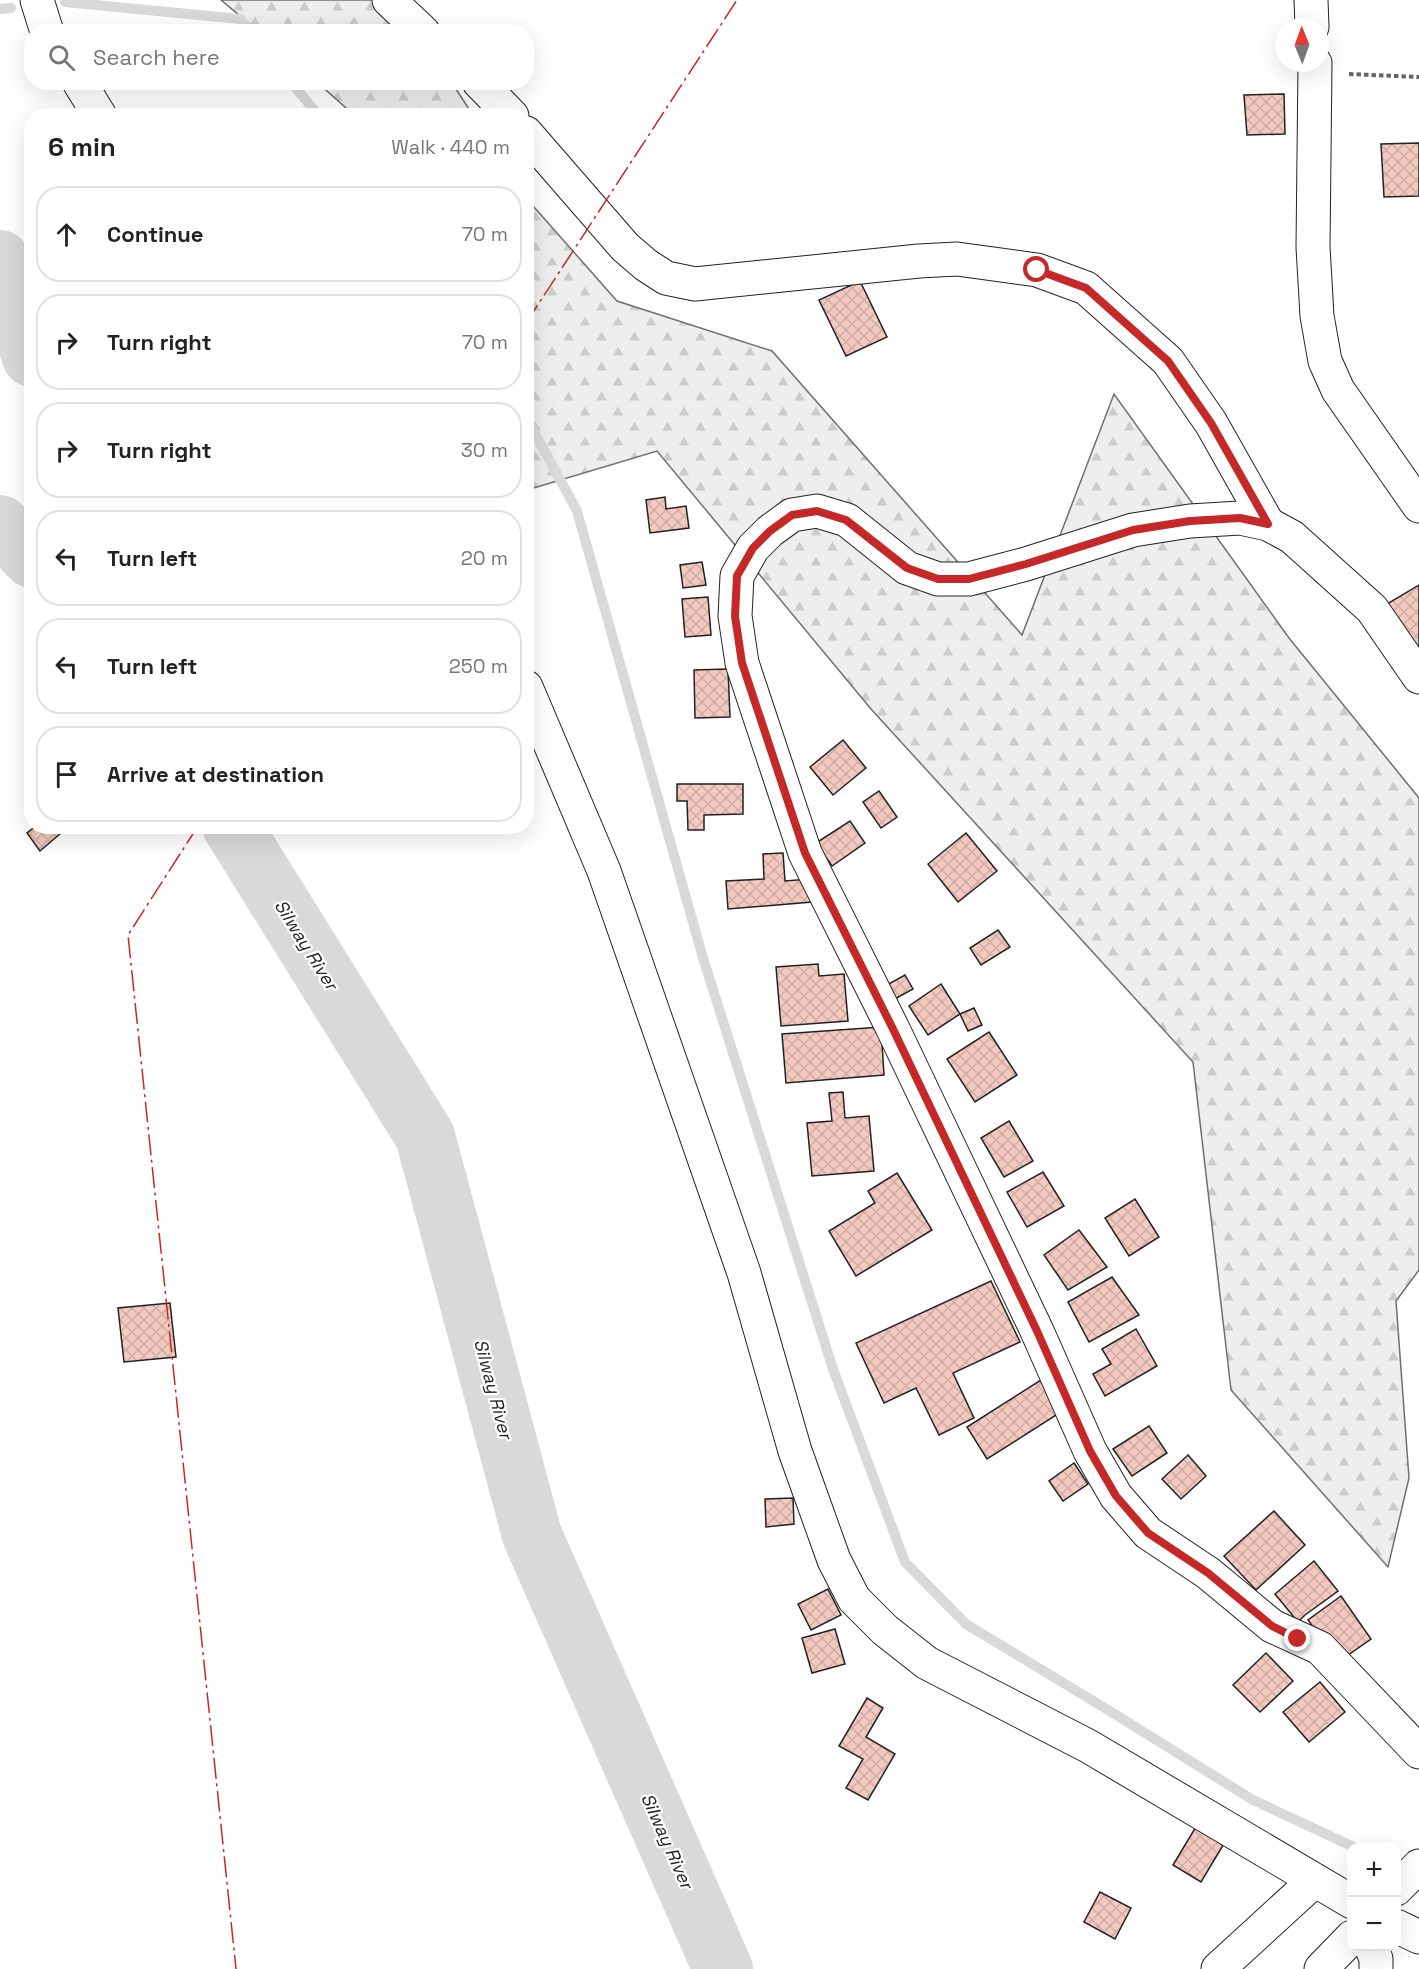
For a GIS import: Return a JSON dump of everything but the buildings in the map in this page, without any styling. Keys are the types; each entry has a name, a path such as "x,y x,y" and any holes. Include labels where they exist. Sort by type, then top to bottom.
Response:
{"main road":[{"path":"37,0 44,24"},
{"path":"389,0 414,24"},
{"path":"1311,0 1312,18"},
{"path":"1315,72 1313,247 1317,316 1325,362 1338,390 1419,506"},
{"path":"84,90 95,108"},
{"path":"487,90 504,108"},
{"path":"534,142 625,247 666,278 695,284 957,259 1037,270 1086,288 1168,361 1211,423 1268,524"},
{"path":"1419,677 1372,609 1292,537 1268,524 1240,518 1190,521 1133,530 969,579 938,579 907,568 846,520 817,511 792,515 770,531 753,548 737,576 735,616 742,663 805,853 898,1039 1037,1331 1090,1451 1116,1496 1148,1533 1208,1573 1272,1626 1320,1648 1419,1752"},
{"path":"534,706 604,872 744,1273 795,1451 834,1560 854,1599 885,1630 927,1664 1088,1746 1347,1899"},
{"path":"1401,1884 1419,1866"},
{"path":"1218,1969 1314,1881"},
{"path":"1401,1928 1419,1937"},
{"path":"1321,1969 1347,1942"},
{"path":"1373,1951 1376,1959 1376,1969"}],"path":[{"path":"1329,69 1419,77"}],"green space":[{"path":"221,0 401,0 416,24 250,24"},
{"path":"326,90 457,90 468,108 346,108"},
{"path":"534,207 617,301 772,351 1022,635 1114,394 1289,638 1419,798 1419,1270 1396,1301 1409,1478 1388,1567 1231,1390 1193,1062 871,709 657,451 534,488"}],"waterway":[{"path":"65,2 240,19 244,24"},
{"path":"0,9 11,8"},
{"path":"298,90 312,108"},
{"name":"Silway River","path":"0,260 24,333"},
{"path":"534,432 577,511 703,958 833,1369 905,1562 966,1624 1253,1800 1347,1844"},
{"path":"0,525 24,550"},
{"name":"Silway River","path":"237,834 425,1136 532,1535 723,1969"}],"power":[{"path":"534,311 737,0"},
{"path":"193,834 128,935 236,1969"}],"route":[{"path":"1037,270 1086,288 1168,361 1211,423 1268,524 1240,518 1190,521 1133,530 1026,564 969,579 938,579 907,568 846,520 817,511 792,515 770,531 753,548 737,576 735,616 742,663 805,853 893,1029 1037,1331 1090,1451 1116,1496 1148,1533 1208,1573 1272,1626 1298,1639"}]}
